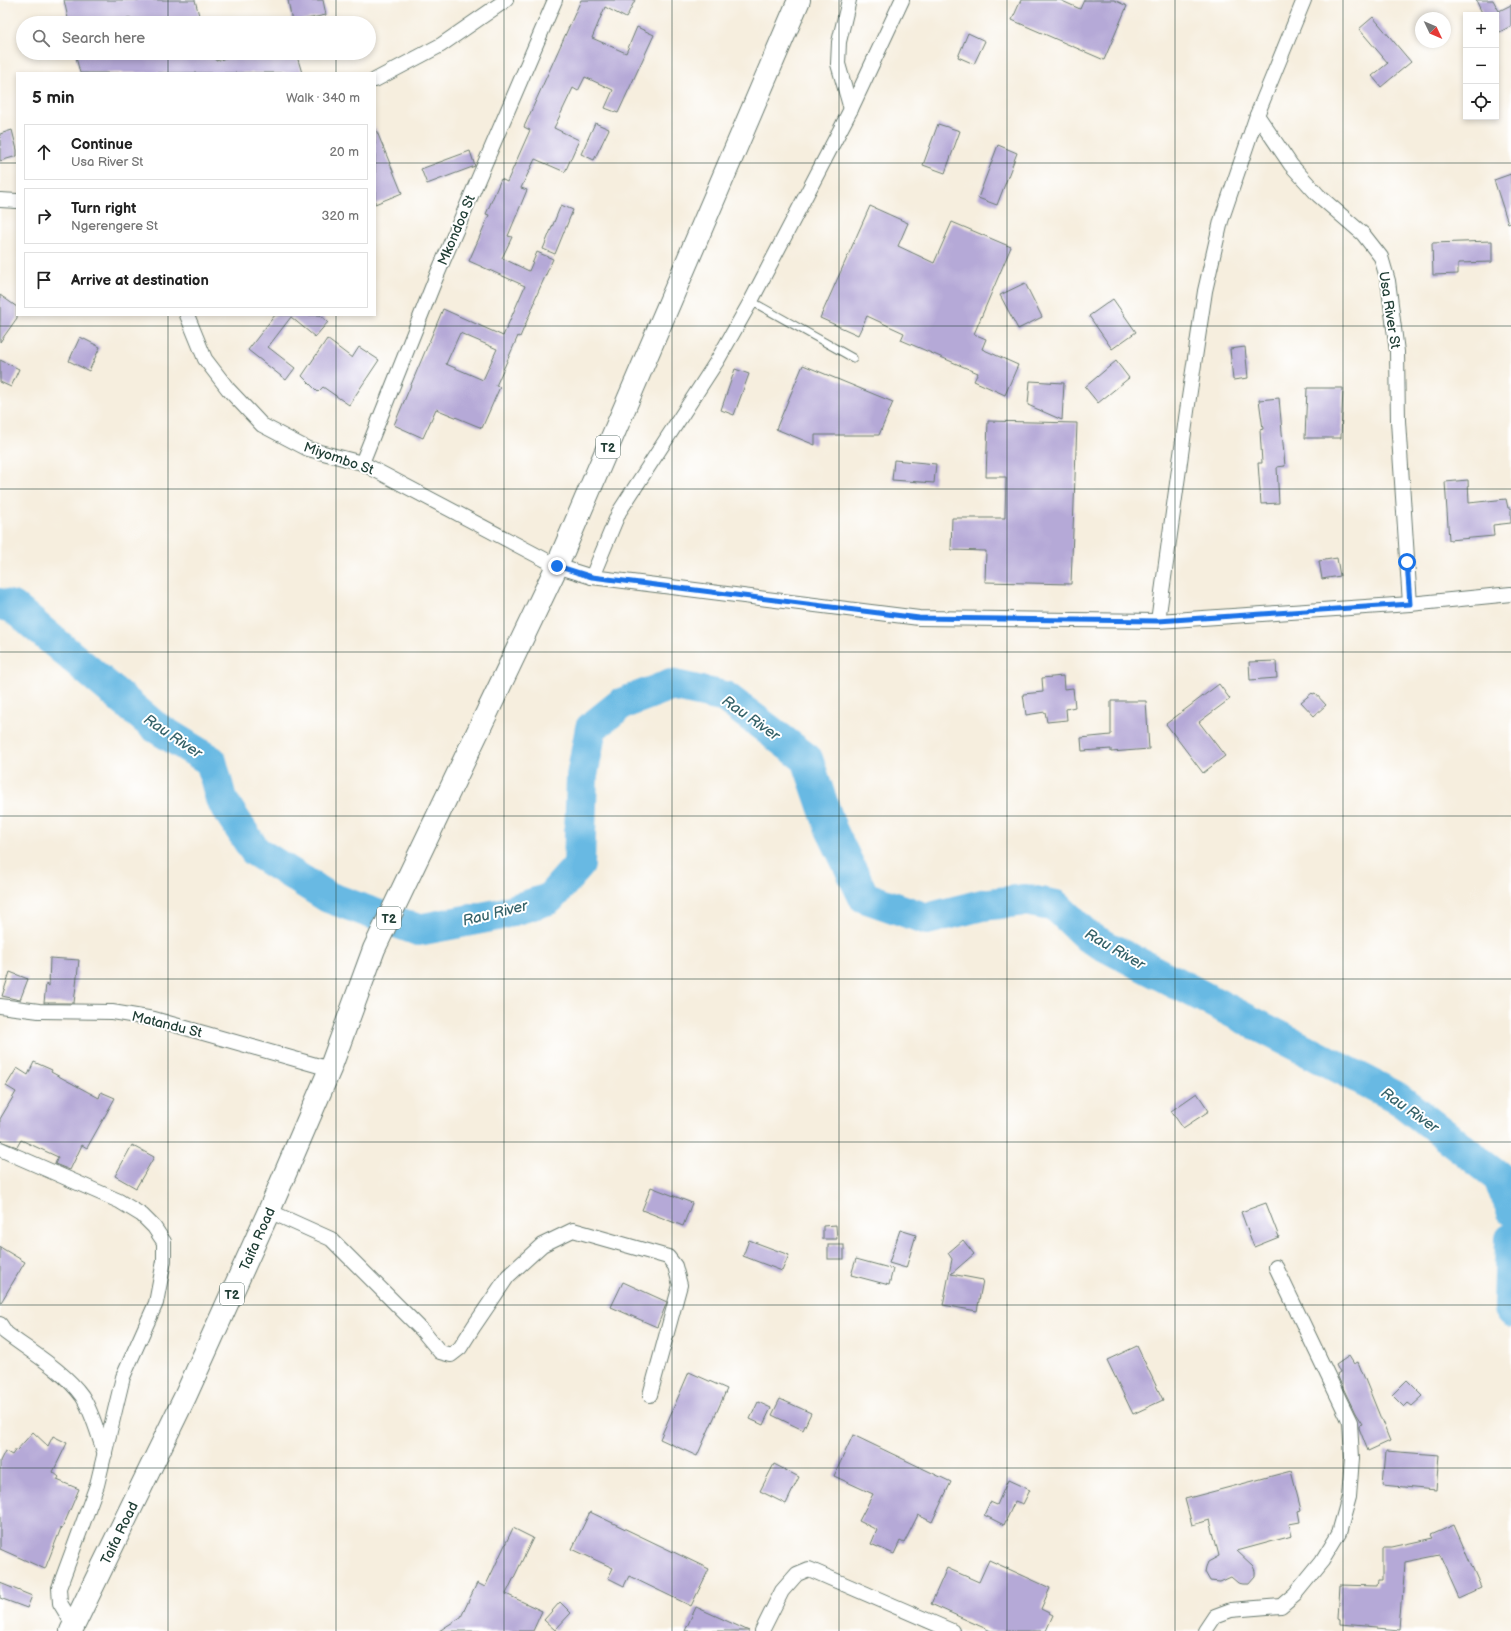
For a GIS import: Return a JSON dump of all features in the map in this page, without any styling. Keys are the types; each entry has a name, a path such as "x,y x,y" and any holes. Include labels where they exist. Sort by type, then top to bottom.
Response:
{"highway":[{"name":"T2","path":"557,566 799,0"},
{"name":"Taifa Road","path":"73,1629 185,1397 269,1211 330,1069 374,949 557,566"}],"street":[{"path":"376,79 441,45 506,0"},
{"name":"Mkondoa St","path":"362,463 437,275 555,0"},
{"path":"849,0 839,42 838,64 851,109"},
{"path":"592,577 620,512 717,361 751,301 851,109 902,0"},
{"path":"1158,621 1186,411 1205,291 1221,221 1257,115 1304,0"},
{"name":"Usa River St","path":"1257,115 1291,165 1318,195 1363,234 1381,257 1383,263 1388,281 1397,352 1398,421 1410,604"},
{"path":"0,200 16,201"},
{"name":"Miyombo St","path":"187,316 205,358 228,389 262,425 308,448 362,463 557,566 592,577 919,618 1158,621 1410,604 1511,594"},
{"name":"Matandu St","path":"0,1006 39,1011 112,1012 154,1018 330,1069"},
{"path":"0,1149 119,1200 142,1215 154,1227 164,1242 164,1261 156,1303 123,1377 97,1485 59,1588 60,1603 73,1629"},
{"path":"269,1211 331,1239 421,1329 440,1352 451,1355 460,1348 508,1276 542,1245 573,1230 668,1257 675,1266 680,1285 650,1395"},
{"path":"1205,1631 1215,1616 1231,1610 1280,1606 1295,1594 1322,1561 1338,1533 1349,1497 1352,1458 1350,1422 1276,1267"},
{"path":"0,1324 6,1334 68,1379 82,1397 91,1414 105,1454"},
{"path":"762,1631 782,1591 797,1574 809,1569 952,1631"}],"lane":[{"path":"751,301 853,358"}],"building":[{"path":"64,0 195,0 199,16 67,16"},
{"path":"288,0 323,0 326,15 291,16"},
{"path":"581,0 635,0 626,18 605,7 592,38 626,53 637,27 654,35 618,113 605,108 613,90 585,77 578,91 573,88 554,128 579,140 565,172 535,159 521,188 527,190 508,236 512,237 502,258 529,271 537,252 553,259 520,337 518,336 496,386 500,387 482,428 436,409 423,438 394,425 443,309 503,336 525,286 469,261 489,215 486,214 501,179 507,182 530,130 524,127","holes":["460,333 497,349 483,380 446,364"]},
{"path":"1021,0 1060,0 1080,9 1084,0 1114,0 1127,6 1104,60 1012,20"},
{"path":"1476,0 1493,0 1499,11 1511,5 1511,26 1499,32 1499,12 1482,12"},
{"path":"1373,17 1411,62 1381,87 1372,76 1388,63 1359,29"},
{"path":"968,33 985,41 974,64 958,57"},
{"path":"77,60 298,60 302,72 80,72"},
{"path":"595,123 609,129 594,160 581,154"},
{"path":"938,124 960,131 945,173 923,165"},
{"path":"376,129 402,193 376,204"},
{"path":"12,130 16,146 16,156 0,161 0,134"},
{"path":"998,145 1017,153 997,205 978,198"},
{"path":"470,151 475,166 427,184 421,169"},
{"path":"1511,174 1511,222 1508,223 1494,180"},
{"path":"561,205 573,210 555,254 543,249"},
{"path":"870,206 908,223 898,246 934,263 952,222 1011,247 974,334 986,339 982,349 1018,365 1005,395 974,381 978,373 901,340 904,333 867,316 858,335 820,318"},
{"path":"1492,241 1492,262 1458,263 1458,274 1433,275 1432,243"},
{"path":"1025,283 1042,317 1018,329 1000,295"},
{"path":"0,295 16,306 17,318 0,342"},
{"path":"1113,299 1136,332 1112,349 1089,316"},
{"path":"274,316 321,316 328,322 315,337 291,317 268,347 295,368 286,380 248,350"},
{"path":"80,337 100,347 89,371 69,361"},
{"path":"327,339 352,358 359,347 379,360 349,405 323,387 318,392 302,376"},
{"path":"1245,347 1248,378 1233,380 1230,349"},
{"path":"0,360 19,369 11,387 0,382"},
{"path":"1116,361 1129,378 1098,403 1085,387"},
{"path":"803,365 893,402 879,435 815,435 815,445 776,429"},
{"path":"735,369 749,374 734,415 721,410"},
{"path":"1030,381 1064,383 1062,420 1028,405"},
{"path":"1307,388 1343,388 1341,438 1305,438"},
{"path":"1279,398 1285,466 1277,467 1279,503 1261,504 1258,463 1262,463 1260,430 1263,429 1259,400"},
{"path":"988,421 1077,423 1071,584 985,582 986,551 951,550 952,518 1005,518 1006,477 986,477"},
{"path":"894,460 936,464 934,483 892,480"},
{"path":"1468,480 1469,503 1506,499 1508,508 1511,508 1511,523 1493,525 1494,536 1449,540 1445,482"},
{"path":"1337,558 1340,576 1322,579 1319,561"},
{"path":"1276,661 1277,678 1250,680 1249,662"},
{"path":"1063,676 1064,689 1073,688 1075,707 1066,709 1067,720 1047,722 1045,712 1026,715 1023,694 1043,692 1042,678"},
{"path":"1219,684 1230,699 1199,722 1225,756 1203,773 1166,724"},
{"path":"1312,693 1315,693 1326,705 1314,716 1301,702"},
{"path":"1111,701 1146,701 1149,749 1111,752 1111,749 1082,751 1081,738 1111,735"},
{"path":"50,958 79,960 74,1003 44,1003 46,984 49,986"},
{"path":"10,972 28,979 20,1000 2,996"},
{"path":"34,1062 52,1070 51,1072 99,1098 101,1092 115,1098 87,1148 82,1145 70,1170 55,1164 58,1157 21,1140 17,1147 0,1141 0,1119 16,1092 6,1086 17,1068 28,1075"},
{"path":"1197,1093 1209,1111 1183,1128 1171,1111"},
{"path":"132,1145 154,1157 136,1188 115,1176"},
{"path":"651,1187 692,1203 683,1226 642,1210"},
{"path":"1266,1203 1279,1237 1254,1247 1241,1212"},
{"path":"836,1225 837,1239 823,1239 823,1226"},
{"path":"900,1230 916,1235 906,1268 889,1263"},
{"path":"749,1240 789,1255 782,1271 743,1256"},
{"path":"963,1240 974,1254 951,1274 983,1280 977,1311 943,1305 952,1259 948,1253"},
{"path":"828,1245 844,1245 844,1259 828,1259"},
{"path":"0,1247 25,1262 0,1304"},
{"path":"856,1259 893,1269 889,1285 851,1275"},
{"path":"623,1282 667,1302 657,1327 611,1307"},
{"path":"1137,1346 1163,1400 1133,1414 1107,1360"},
{"path":"1349,1356 1354,1364 1358,1362 1390,1441 1368,1451 1359,1428 1359,1425 1362,1424 1355,1413 1337,1375 1340,1373 1336,1365"},
{"path":"689,1372 727,1389 697,1456 660,1439"},
{"path":"1407,1380 1423,1396 1412,1406 1408,1403 1404,1407 1392,1395"},
{"path":"780,1399 811,1413 803,1430 772,1415"},
{"path":"758,1402 771,1408 763,1425 750,1419"},
{"path":"33,1432 48,1446 53,1436 67,1443 53,1472 59,1477 57,1480 79,1489 62,1529 61,1528 45,1569 0,1549 0,1461 5,1451 12,1455"},
{"path":"853,1435 951,1482 932,1522 918,1515 904,1543 900,1541 894,1554 871,1544 877,1530 859,1521 873,1494 834,1476"},
{"path":"1386,1451 1439,1455 1436,1490 1383,1485"},
{"path":"774,1464 799,1477 786,1504 760,1491"},
{"path":"1291,1471 1301,1510 1298,1511 1300,1522 1289,1524 1292,1536 1237,1551 1253,1566 1255,1571 1255,1576 1248,1584 1238,1583 1231,1577 1220,1582 1210,1581 1205,1572 1206,1567 1208,1562 1219,1556 1210,1520 1192,1525 1185,1499"},
{"path":"1008,1480 1030,1490 1023,1504 1015,1501 1004,1525 984,1515 990,1502 997,1505"},
{"path":"590,1512 709,1569 691,1606 629,1576 624,1586 608,1578 613,1568 572,1549"},
{"path":"1454,1525 1481,1587 1459,1597 1440,1555 1405,1562 1400,1630 1340,1625 1340,1619 1338,1618 1340,1585 1377,1586 1378,1581 1382,1581 1382,1547 1392,1547 1433,1538 1431,1535"},
{"path":"513,1528 533,1538 506,1594 542,1611 533,1631 439,1631 461,1617 477,1583 485,1587"},
{"path":"989,1560 1050,1588 1041,1609 1053,1615 1046,1631 991,1631 931,1604 947,1568 979,1582"},
{"path":"0,1583 32,1596 27,1608 0,1598"},
{"path":"560,1602 571,1613 555,1630 544,1620"},
{"path":"696,1607 749,1631 685,1631"}],"waterway":[{"name":"Rau River","path":"0,604 13,607 154,726 211,761 221,799 255,851 328,897 418,930 497,915 549,899 579,865 582,776 591,728 621,704 671,685 725,697 807,759 831,829 864,897 927,919 982,905 1025,900 1056,906 1088,937 1396,1097 1499,1177 1511,1210"},
{"name":"Rau River","path":"1511,1239 1509,1308 1511,1311"}],"route":[{"path":"557,566 592,577 919,618 1158,621 1410,604 1407,562"}]}
